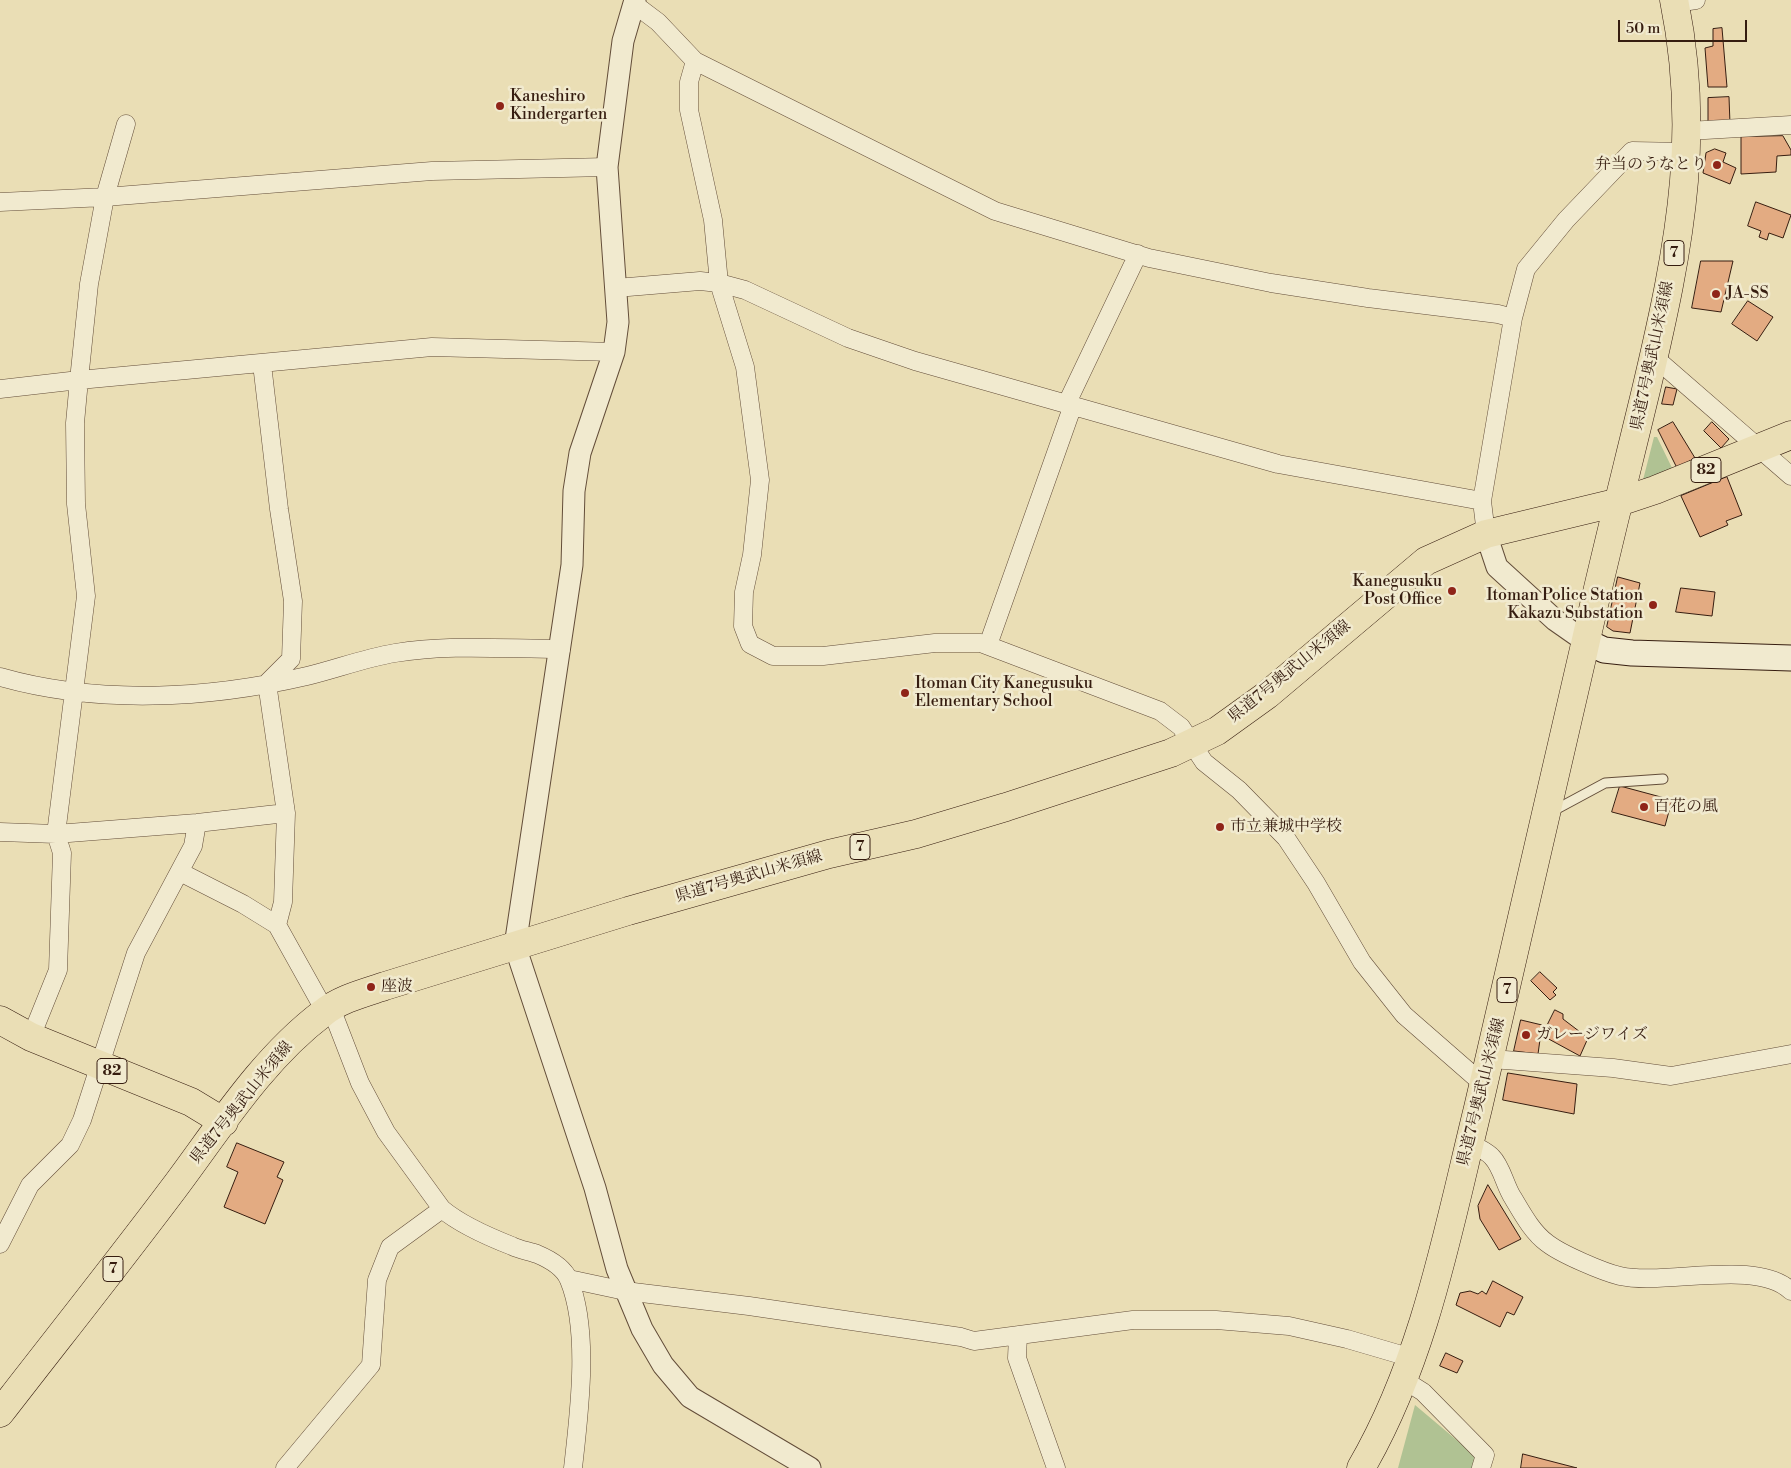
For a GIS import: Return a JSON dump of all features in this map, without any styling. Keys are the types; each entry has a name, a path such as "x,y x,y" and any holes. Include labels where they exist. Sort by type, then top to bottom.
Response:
{"main road":[{"name":"県道7号奥武山米須線","path":"1361,1468 1394,1405 1408,1369 1433,1288 1487,1072 1585,641 1654,357 1678,230 1687,141 1681,47 1682,1"},
{"name":"82","path":"1619,502 1760,449 1791,435"},
{"name":"県道7号奥武山米須線","path":"0,1413 277,1056 303,1029 328,1009 385,986 628,911 997,810 1171,753 1217,731 1267,695 1426,561 1486,534 1619,502"},
{"path":"1585,641 1604,650 1632,653 1791,658"},
{"name":"82","path":"0,1020 31,1037 191,1102 224,1122"}],"street":[{"path":"810,1468 690,1397 663,1365 642,1329 625,1291 592,1178 515,946 561,649 572,565 574,490 580,452 614,352 618,322 607,167 623,41 634,2 658,22 695,62 995,211 1138,254 1271,283 1498,314 1513,318"},
{"path":"695,62 689,82 689,110 713,220 719,283 746,367 760,480 752,555 744,592 743,626 750,644 773,656 823,656 936,643 980,643 1160,711 1181,727 1190,744 1204,762 1239,790 1286,838 1316,883 1362,962 1404,1015 1487,1072 1613,1068 1671,1076 1791,1054"},
{"path":"31,1037 58,970 62,853 56,834 86,596 76,504 75,423 79,380 90,284 105,197 126,124"},
{"path":"1585,641 1555,620 1497,567 1486,534 1482,502 1513,318 1526,269 1566,220 1632,151 1791,125"},
{"path":"0,202 105,197 432,171 607,167"},
{"path":"988,645 1070,404 1138,254"},
{"path":"616,288 700,281 719,283 745,290 848,338 898,356 1278,464 1482,502"},
{"path":"0,389 432,347 614,352"},
{"path":"1654,357 1791,476"},
{"path":"262,364 279,509 294,601 291,659 267,683"},
{"path":"0,677 73,693 184,695 308,676 393,653 423,649 561,649"},
{"path":"267,683 286,813 283,902 277,925"},
{"path":"0,832 56,834 197,823 286,813"},
{"path":"0,1244 30,1185 70,1145 82,1120 136,953 194,846 197,823"},
{"path":"180,872 243,904 277,925 328,1009 360,1083 386,1132 442,1209 452,1218 513,1247 538,1254 558,1266 568,1279 578,1316 581,1382 573,1468"},
{"path":"1470,1143 1492,1157 1512,1197 1535,1232 1548,1244 1598,1268 1620,1276 1647,1279 1751,1275 1774,1280 1791,1291"},
{"path":"285,1468 371,1366 377,1280 390,1247 442,1209"},
{"path":"568,1279 625,1291 749,1306 962,1337 974,1341 1133,1320 1216,1320 1289,1326 1348,1339 1408,1369 1423,1392 1485,1455 1481,1468"},
{"path":"1018,1335 1017,1358 1056,1468"}],"lane":[{"path":"1546,815 1605,783 1663,779"}],"green space":[{"path":"1654,437 1657,437 1673,470 1643,480"},
{"path":"1415,1405 1478,1458 1475,1468 1398,1468"}],"building":[{"path":"1722,28 1727,87 1708,87 1705,48 1713,46 1713,29"},
{"path":"1729,97 1730,124 1708,124 1708,98"},
{"path":"1783,136 1791,150 1791,155 1777,156 1776,172 1741,174 1741,137"},
{"path":"1715,149 1726,153 1723,162 1736,168 1730,184 1703,173 1706,153"},
{"path":"1756,202 1791,215 1783,238 1769,233 1767,240 1759,237 1761,231 1748,226"},
{"path":"1701,261 1733,261 1721,312 1692,308"},
{"path":"1748,301 1773,317 1757,341 1732,324"},
{"path":"1666,387 1677,389 1673,405 1662,404"},
{"path":"1673,422 1695,458 1677,468 1658,430"},
{"path":"1712,422 1729,439 1721,448 1704,431"},
{"path":"1727,477 1742,515 1726,521 1728,525 1700,537 1681,496"},
{"path":"1618,577 1640,583 1630,633 1613,631 1607,627"},
{"path":"1681,588 1715,592 1712,616 1676,612"},
{"path":"1620,786 1672,800 1665,826 1612,812"},
{"path":"1540,972 1557,988 1553,992 1556,995 1550,1000 1531,981"},
{"path":"1555,1010 1563,1014 1563,1019 1588,1038 1580,1056 1545,1037 1551,1026 1548,1024"},
{"path":"1521,1020 1542,1025 1538,1054 1514,1051"},
{"path":"1508,1073 1577,1084 1574,1114 1503,1100"},
{"path":"237,1143 284,1162 277,1177 283,1180 265,1224 224,1207 238,1172 227,1167"},
{"path":"1488,1185 1521,1239 1499,1250 1480,1219 1478,1206"},
{"path":"1493,1281 1523,1297 1514,1315 1507,1312 1500,1327 1456,1305 1460,1293 1470,1291 1478,1294 1482,1291 1486,1294"},
{"path":"1446,1353 1463,1361 1457,1373 1440,1366"},
{"path":"1523,1454 1577,1468 1521,1468"}],"place":[{"name":"Kaneshiro Kindergarten","path":"500,106"},
{"name":"弁当のうなとり","path":"1717,165"},
{"name":"JA-SS","path":"1716,294"},
{"name":"Kanegusuku Post Office","path":"1452,591"},
{"name":"Itoman Police Station Kakazu Substation","path":"1653,605"},
{"name":"Itoman City Kanegusuku Elementary School","path":"905,693"},
{"name":"百花の風","path":"1644,807"},
{"name":"市立兼城中学校","path":"1220,827"},
{"name":"座波","path":"371,987"},
{"name":"ガレージワイズ","path":"1526,1035"}]}
